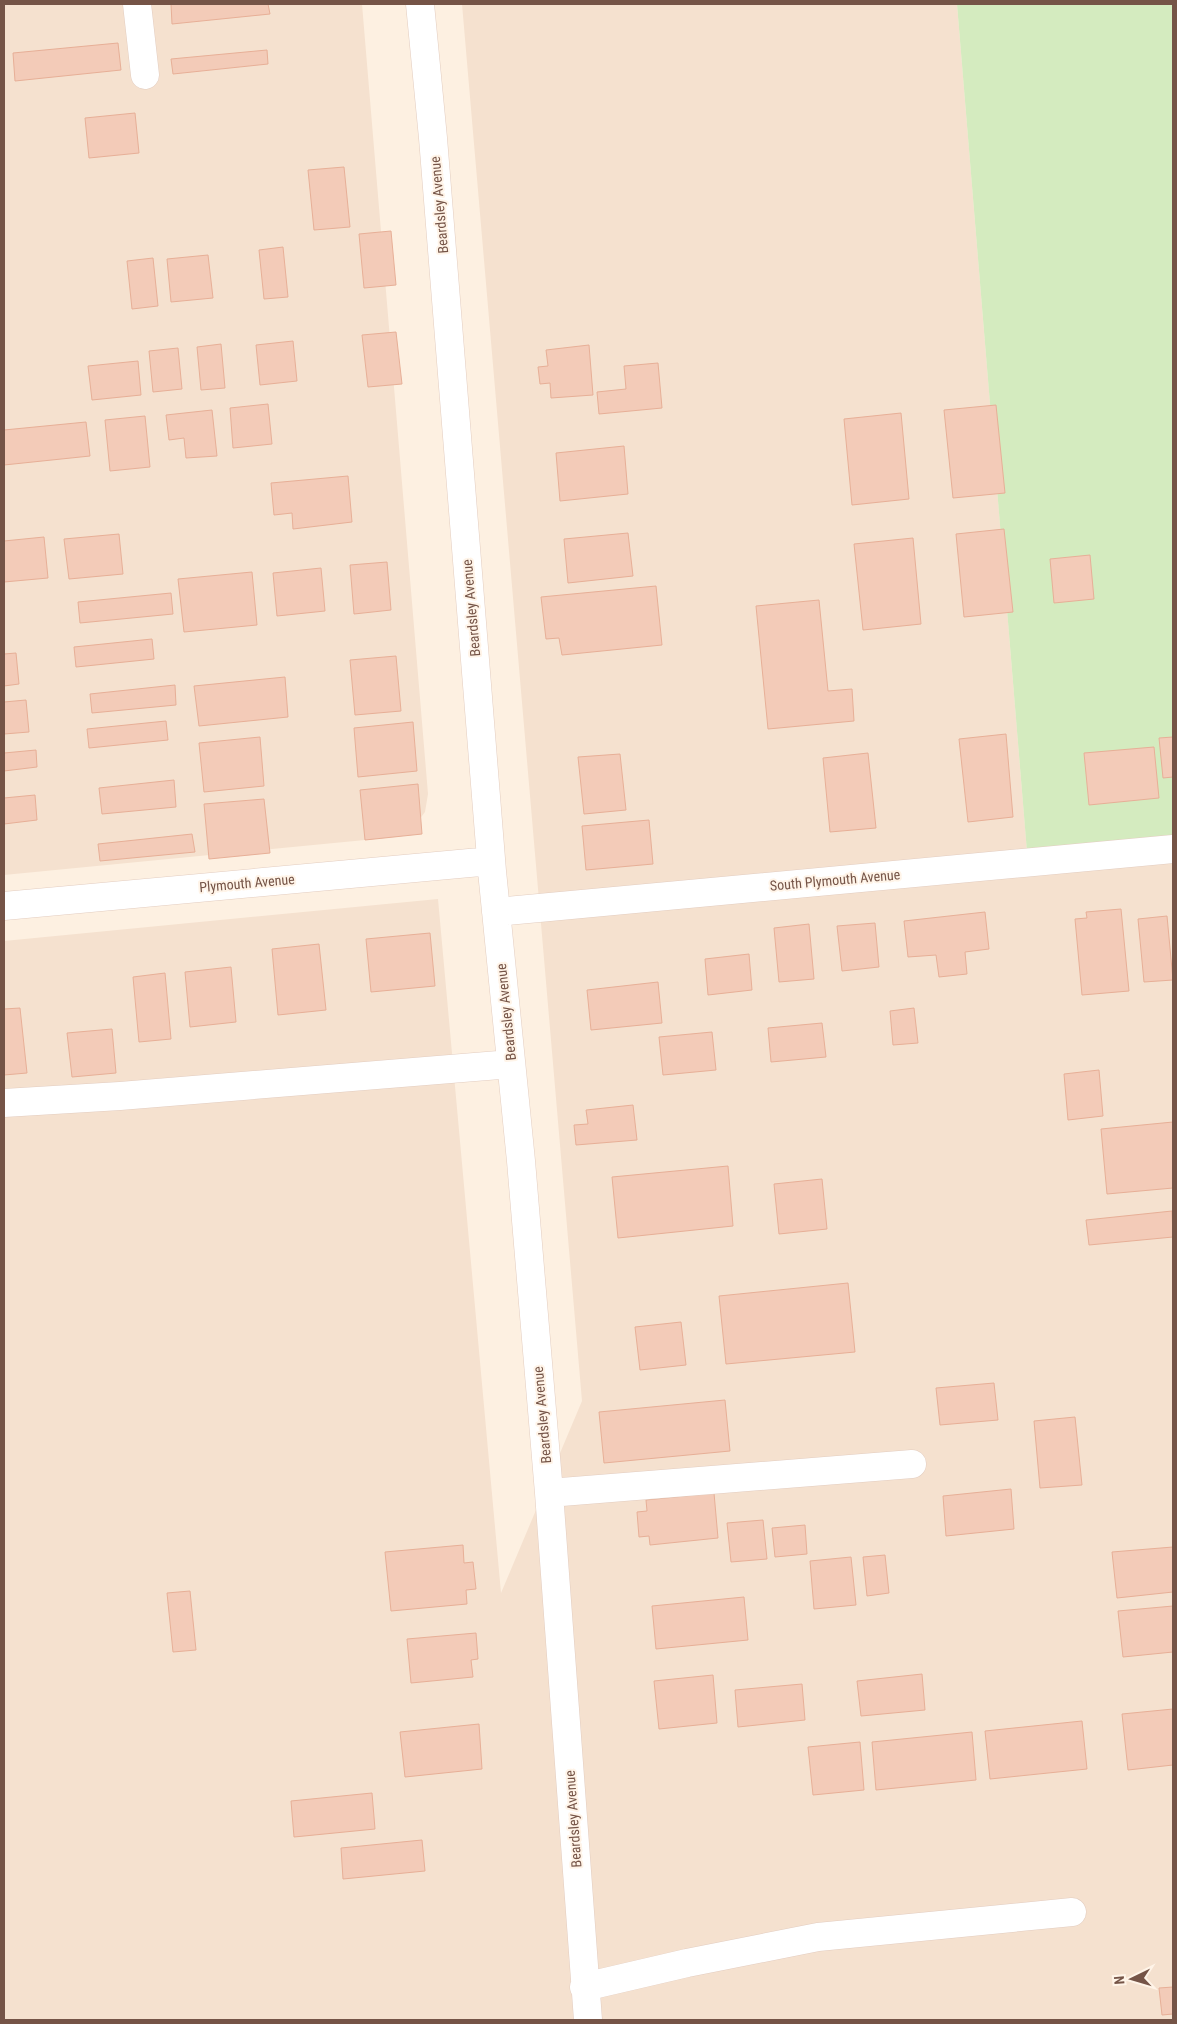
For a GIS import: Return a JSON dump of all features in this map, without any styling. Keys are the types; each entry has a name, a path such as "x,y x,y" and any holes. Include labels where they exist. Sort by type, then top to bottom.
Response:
{"street":[{"path":"137,4 144,75"},
{"name":"Beardsley Avenue","path":"420,4 434,138 491,861 549,1493 584,1987 588,2020"},
{"name":"South Plymouth Avenue","path":"496,912 1173,849"},
{"name":"Plymouth Avenue","path":"4,906 491,861"},
{"path":"4,1103 120,1096 511,1064"},
{"path":"549,1493 912,1464"},
{"path":"584,1987 687,1963 818,1937 1072,1912"}],"shaded area":[{"path":"4,4 362,4 428,794 425,812 413,828 396,837 4,875"},
{"path":"462,4 957,4 1028,864 1173,852 1173,2020 4,2020 4,941 438,899 501,1593 582,1401"}],"green space":[{"path":"957,4 1173,4 1173,859 1028,864"}],"building":[{"path":"171,4 268,4 270,14 172,24"},
{"path":"118,43 121,70 15,81 13,53"},
{"path":"267,50 268,64 173,74 171,59"},
{"path":"135,113 139,153 89,158 85,118"},
{"path":"344,167 350,227 314,230 308,170"},
{"path":"391,231 396,285 364,288 359,234"},
{"path":"283,247 288,297 264,299 259,250"},
{"path":"208,255 213,298 171,302 167,259"},
{"path":"153,258 158,306 132,309 127,261"},
{"path":"396,332 402,384 368,387 362,335"},
{"path":"293,341 297,381 260,385 256,345"},
{"path":"221,344 225,388 201,390 197,347"},
{"path":"589,345 593,395 551,398 550,383 540,384 538,367 548,366 546,350"},
{"path":"178,348 182,389 153,392 149,351"},
{"path":"138,361 141,395 92,400 88,366"},
{"path":"658,363 662,408 599,414 597,392 626,389 624,366"},
{"path":"268,404 272,444 233,448 230,408"},
{"path":"996,405 1005,493 953,498 944,410"},
{"path":"212,410 217,456 186,458 184,438 169,440 166,415"},
{"path":"901,413 909,499 852,505 844,419"},
{"path":"145,416 150,467 110,471 105,420"},
{"path":"86,422 90,456 4,465 4,430"},
{"path":"624,446 628,494 560,501 556,453"},
{"path":"348,476 352,522 293,529 292,513 274,515 271,483"},
{"path":"1004,529 1013,612 964,617 956,534"},
{"path":"628,533 633,576 568,583 564,539"},
{"path":"119,534 123,574 69,579 64,539"},
{"path":"44,537 48,578 4,582 4,541"},
{"path":"913,538 921,624 863,630 854,544"},
{"path":"1090,555 1094,599 1054,603 1050,559"},
{"path":"387,562 391,610 354,614 350,565"},
{"path":"321,568 325,611 277,616 273,573"},
{"path":"252,572 257,625 184,632 178,579"},
{"path":"656,586 662,645 562,655 559,638 546,639 541,597"},
{"path":"171,593 173,614 80,623 78,602"},
{"path":"819,600 828,691 852,689 854,721 768,729 756,606"},
{"path":"152,639 154,659 76,667 74,647"},
{"path":"16,653 19,684 4,686 4,654"},
{"path":"396,656 401,711 355,715 350,660"},
{"path":"285,677 288,717 199,726 194,686"},
{"path":"175,685 176,705 92,713 90,694"},
{"path":"26,700 29,732 4,734 4,702"},
{"path":"166,721 168,740 89,748 87,729"},
{"path":"413,722 417,771 358,777 354,728"},
{"path":"1006,734 1013,817 968,822 959,739"},
{"path":"260,737 264,786 204,792 199,743"},
{"path":"1173,737 1173,777 1163,778 1159,738"},
{"path":"1154,747 1159,798 1089,805 1084,753"},
{"path":"36,750 37,767 4,771 4,753"},
{"path":"868,753 876,828 830,832 823,758"},
{"path":"620,754 626,810 584,814 578,757"},
{"path":"174,780 176,807 102,814 99,788"},
{"path":"418,784 422,834 365,840 360,790"},
{"path":"35,795 37,820 4,824 4,798"},
{"path":"264,799 270,853 209,859 204,804"},
{"path":"649,820 653,864 586,870 582,826"},
{"path":"192,834 195,852 100,861 98,844"},
{"path":"1121,909 1129,991 1082,995 1075,919 1087,918 1086,912"},
{"path":"985,912 989,949 965,952 967,974 939,977 936,955 908,957 904,921"},
{"path":"1167,916 1173,980 1144,982 1138,919"},
{"path":"875,923 879,967 842,971 837,926"},
{"path":"809,924 814,979 779,982 774,928"},
{"path":"430,933 435,986 371,992 366,939"},
{"path":"319,944 326,1010 278,1015 272,949"},
{"path":"749,954 752,990 708,995 705,959"},
{"path":"231,967 236,1022 190,1027 185,972"},
{"path":"165,973 171,1039 139,1042 133,977"},
{"path":"658,982 662,1023 591,1030 587,990"},
{"path":"20,1008 27,1073 4,1075 4,1009"},
{"path":"914,1008 918,1043 893,1045 890,1011"},
{"path":"822,1023 826,1057 771,1062 768,1028"},
{"path":"112,1029 116,1073 72,1077 67,1033"},
{"path":"712,1032 716,1070 663,1075 659,1037"},
{"path":"1099,1070 1103,1116 1068,1120 1064,1074"},
{"path":"633,1105 637,1140 576,1145 574,1125 588,1124 586,1110"},
{"path":"1173,1122 1173,1188 1107,1194 1101,1129"},
{"path":"728,1166 733,1226 618,1238 612,1177"},
{"path":"822,1179 827,1229 779,1234 774,1184"},
{"path":"1172,1211 1173,1237 1089,1245 1086,1220"},
{"path":"848,1283 855,1352 726,1364 719,1296"},
{"path":"681,1322 686,1365 640,1370 635,1327"},
{"path":"994,1383 998,1420 940,1425 936,1388"},
{"path":"725,1400 730,1451 604,1463 599,1412"},
{"path":"1075,1417 1082,1485 1040,1488 1034,1421"},
{"path":"1011,1489 1014,1529 946,1536 943,1496"},
{"path":"714,1493 718,1538 650,1545 649,1536 639,1537 637,1512 647,1511 646,1500"},
{"path":"763,1520 767,1559 731,1562 727,1523"},
{"path":"805,1525 807,1554 775,1557 772,1528"},
{"path":"463,1545 464,1563 473,1562 476,1589 466,1590 467,1604 391,1611 385,1552"},
{"path":"1173,1547 1173,1592 1117,1598 1112,1552"},
{"path":"885,1555 889,1593 867,1596 863,1557"},
{"path":"851,1557 856,1605 814,1609 810,1561"},
{"path":"190,1591 196,1650 173,1652 167,1593"},
{"path":"744,1597 748,1640 656,1649 652,1606"},
{"path":"1173,1606 1173,1652 1123,1657 1118,1611"},
{"path":"476,1633 478,1659 471,1660 473,1677 411,1683 407,1639"},
{"path":"922,1674 925,1710 861,1716 857,1681"},
{"path":"713,1675 717,1723 659,1729 654,1681"},
{"path":"802,1684 805,1720 738,1727 735,1690"},
{"path":"1173,1709 1173,1765 1128,1770 1122,1714"},
{"path":"1082,1721 1087,1769 990,1779 985,1731"},
{"path":"479,1724 482,1769 405,1777 400,1732"},
{"path":"972,1732 976,1780 876,1790 872,1742"},
{"path":"860,1742 864,1790 813,1795 808,1747"},
{"path":"372,1793 375,1829 294,1837 291,1801"},
{"path":"422,1840 425,1871 343,1879 341,1848"},
{"path":"1173,1987 1173,2014 1162,2015 1159,1988"}]}
